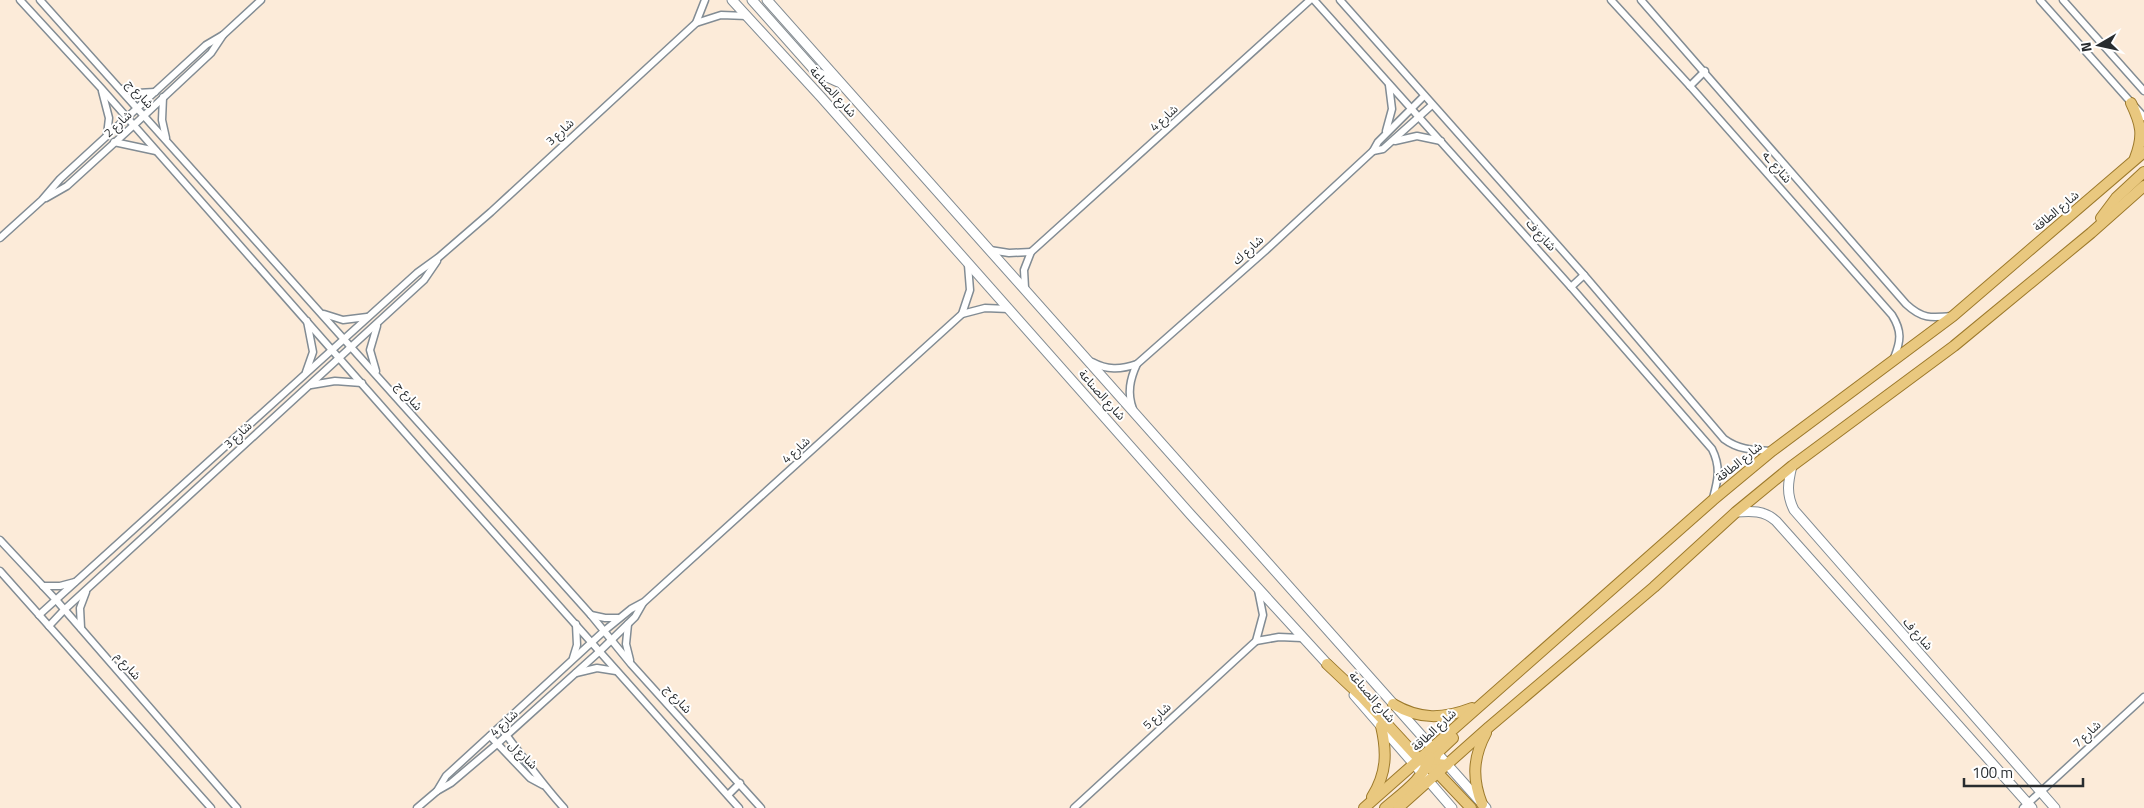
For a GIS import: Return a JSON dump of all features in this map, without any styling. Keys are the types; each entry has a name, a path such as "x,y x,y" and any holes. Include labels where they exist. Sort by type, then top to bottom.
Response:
{"main road":[{"path":"2131,103 2141,124 2143,135 2141,145 2132,164"},
{"name":"شارع الطاقة","path":"1435,751 1478,706 1514,673 1713,500 1772,451 1953,316 2144,152"},
{"path":"2091,233 2116,198 2144,172"},
{"path":"1427,766 1447,765 1647,592 1736,512 1792,466 1954,346 2091,233 2144,186"},
{"path":"1327,664 1362,696 1427,766 1471,808"},
{"path":"1385,808 1427,766 1435,751 1490,703 1514,673"},
{"path":"1394,704 1417,716 1431,718 1444,717 1478,706"},
{"path":"1365,807 1380,783 1385,769 1386,755 1380,726"},
{"path":"1484,806 1475,778 1475,764 1482,740 1489,727"},
{"path":"1398,808 1428,782 1427,766"},
{"name":"شارع الطاقة","path":"1365,807 1427,766"}],"street":[{"name":"شارع ج","path":"20,0 134,125 739,808"},
{"name":"شارع ج","path":"40,0 591,615 631,664 761,808"},
{"name":"شارع 2","path":"0,238 42,200 60,179 206,45 223,35 261,0"},
{"name":"شارع 3","path":"696,23 705,0"},
{"name":"شارع الصناعة","path":"732,0 1327,664 1380,726 1427,766"},
{"path":"752,0 816,72 840,83"},
{"name":"شارع الصناعة","path":"767,0 1484,806"},
{"name":"شارع ف","path":"1312,0 1388,81 1712,449 1717,459 1719,472 1713,500"},
{"name":"شارع 4","path":"1031,252 1312,0"},
{"name":"شارع ف","path":"1340,0 1584,275 1724,439 1744,450 1772,451"},
{"name":"شارع ـه","path":"1611,0 1690,86 1892,315 1898,325 1901,336 1893,360"},
{"name":"شارع ـه","path":"1641,0 1911,309 1927,317 1953,316"},
{"path":"2040,0 2144,117"},
{"path":"2063,0 2144,91"},
{"name":"شارع 3","path":"40,616 368,316 417,272 439,257 696,23 721,15 747,16"},
{"name":"شارع 2","path":"42,200 67,186 134,125 211,53 223,35"},
{"path":"1690,86 1705,72"},
{"path":"1385,135 1390,122 1392,108 1392,95 1388,81"},
{"path":"101,88 109,118 107,136"},
{"path":"121,89 137,92 155,92"},
{"name":"شارع ك","path":"1088,360 1112,369 1125,368 1137,364 1265,251 1373,151 1378,142 1424,96"},
{"path":"163,97 162,120 167,140"},
{"name":"شارع ك","path":"1373,151 1383,148 1391,142 1432,105"},
{"path":"1391,142 1417,136 1441,141"},
{"path":"114,142 156,151"},
{"path":"990,250 1009,253 1031,252 1024,270 1025,290"},
{"name":"شارع 3","path":"49,626 64,610 424,280 439,257"},
{"name":"شارع 4","path":"962,314 970,290 968,265"},
{"path":"1571,287 1584,275"},
{"name":"شارع 4","path":"418,808 436,791 446,776 604,631 619,618 644,602 962,314 985,308 1009,309"},
{"path":"321,313 343,320 368,316"},
{"path":"306,374 312,352 307,320"},
{"path":"378,323 370,350 378,377"},
{"path":"1135,415 1130,403 1129,390 1131,376 1137,364"},
{"path":"310,385 335,381 362,383"},
{"name":"شارع ف","path":"1792,466 1787,491 1789,501 1794,510 2055,808"},
{"path":"1736,512 1759,511 1769,514 1776,521 2028,807"},
{"name":"شارع م","path":"0,540 57,601 236,808"},
{"path":"0,571 211,808"},
{"path":"43,586 60,586 76,582"},
{"path":"81,629 80,608 88,589"},
{"path":"1258,589 1263,615 1256,641 1279,637 1302,638"},
{"name":"شارع 4","path":"436,791 451,783 575,674 628,624 644,602"},
{"path":"591,615 619,618"},
{"path":"570,663 577,645 575,623"},
{"path":"628,624 626,644 631,664"},
{"name":"شارع 5","path":"1074,808 1256,641"},
{"path":"575,674 597,668 617,672"},
{"name":"شارع 7","path":"2028,807 2144,697"},
{"name":"شارع ل","path":"500,727 544,786 564,808"},
{"name":"شارع ل","path":"490,736 530,778 544,786"},
{"path":"1428,782 1452,808"},
{"path":"728,795 740,783"}],"shaded area":[{"path":"0,0 2144,0 2144,808 0,808"}]}
